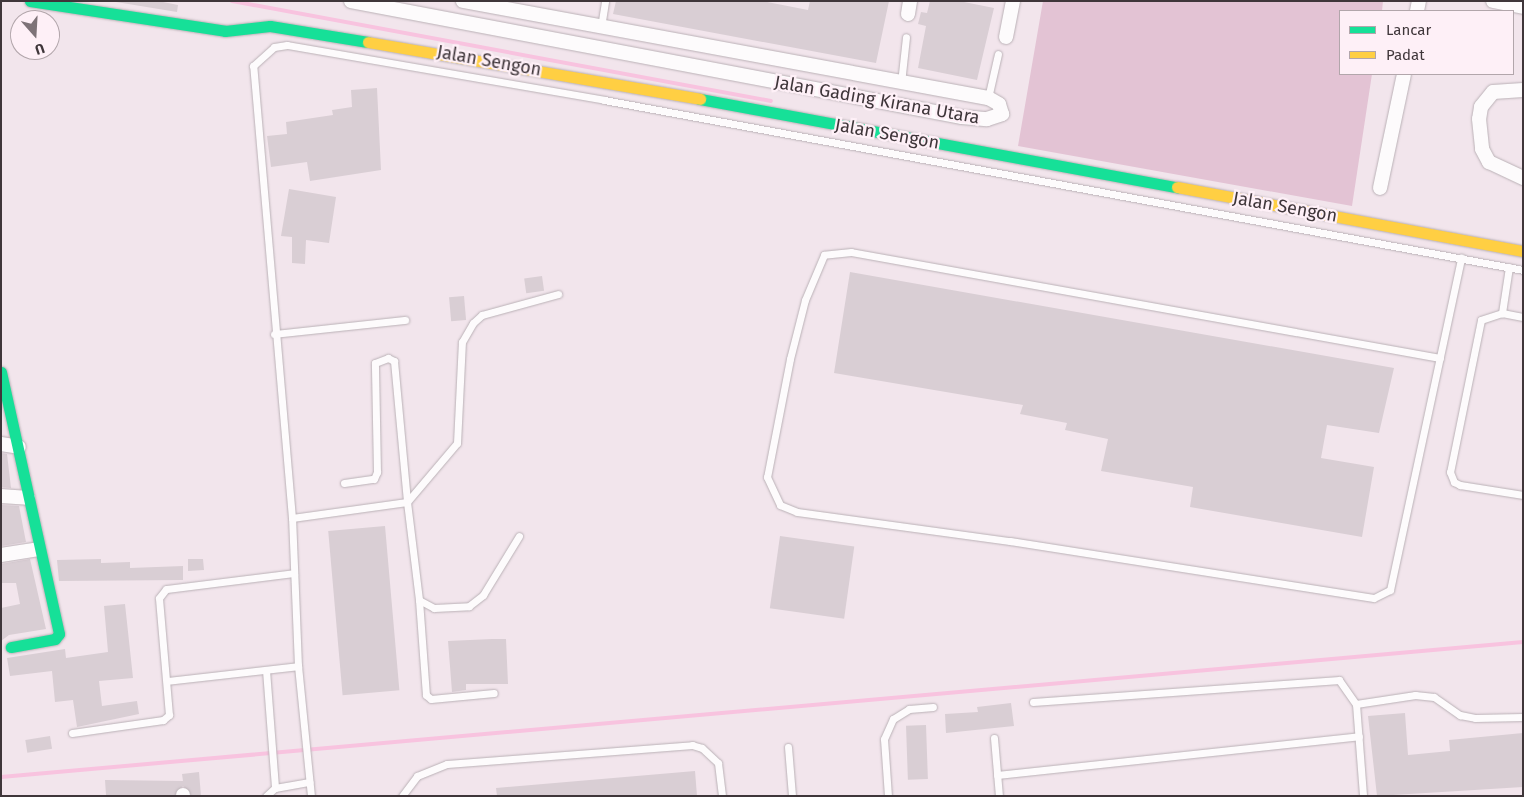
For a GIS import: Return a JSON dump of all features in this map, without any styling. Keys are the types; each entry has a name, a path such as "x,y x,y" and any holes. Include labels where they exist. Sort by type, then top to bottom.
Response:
{"street":[{"name":"Jalan Sengon","path":"30,1 226,31 270,26 514,65 1523,251"},
{"name":"Jalan Gading Kirana Utara","path":"351,1 596,50 978,119 1002,114 999,104 988,98 600,30 463,1"},
{"path":"1006,37 1013,1"},
{"path":"1493,1 1523,7"},
{"path":"596,50 600,30"},
{"path":"1380,188 1404,75"},
{"path":"897,104 901,83"},
{"path":"1523,90 1494,92 1481,107 1480,119 1482,149 1490,162 1523,178"},
{"path":"1,372 59,636 11,647"},
{"path":"1,444 19,447"},
{"path":"1,496 28,498"},
{"path":"1,554 39,549"}],"lane":[{"path":"600,30 605,1"},
{"path":"901,83 906,37"},
{"path":"311,796 298,666 292,518 274,334 253,66 264,53 286,44 1523,270"},
{"path":"988,98 998,54"},
{"path":"1440,358 851,252 824,255 816,268 797,333 767,477 780,505 797,512 1010,541 1374,598 1390,590 1440,358 1461,258"},
{"path":"1502,313 1509,267"},
{"path":"292,518 407,502 457,443 462,342 473,323 482,315 558,294"},
{"path":"1523,316 1502,313 1482,320 1450,472 1454,482 1460,485 1523,495"},
{"path":"274,334 405,320"},
{"path":"344,483 374,479 377,472 375,363 388,358 394,361 407,502 419,600 426,695 431,699 494,693"},
{"path":"419,600 434,608 469,606 483,595 519,536"},
{"path":"72,733 167,718 170,711 159,598 166,589 294,574"},
{"path":"167,681 298,666"},
{"path":"266,670 276,772 275,788"},
{"path":"1033,702 1330,678 1344,684 1356,704 1363,796"},
{"path":"1356,704 1415,695 1434,697 1460,715 1475,718 1523,716"},
{"path":"888,796 884,739 893,719 909,709 933,707"},
{"path":"997,775 1359,736"},
{"path":"994,738 999,796"},
{"path":"402,796 417,776 447,764 692,745 702,748 718,763 722,796"},
{"path":"788,747 792,796"},
{"path":"266,796 275,788 309,780"}],"shaded area":[{"path":"1043,1 1383,1 1382,10 1339,10 1339,75 1372,75 1352,206 1018,146"}],"building":[{"path":"110,1 158,1 178,5 177,12"},
{"path":"616,1 762,1 808,10 810,1 889,1 876,63 613,14"},
{"path":"930,1 959,1 994,8 977,80 918,68 926,26 918,24 921,12 927,13"},
{"path":"377,88 381,170 310,181 307,162 271,167 267,136 287,134 286,122 333,115 332,110 352,107 351,90"},
{"path":"289,189 336,197 329,243 306,240 305,264 292,263 292,237 281,236"},
{"path":"850,272 1394,368 1379,433 1327,425 1321,458 1374,467 1362,537 1190,507 1193,487 1101,471 1108,439 1065,430 1067,423 1020,414 1023,405 834,373"},
{"path":"542,276 544,291 526,293 524,279"},
{"path":"464,296 466,320 451,321 449,297"},
{"path":"1,453 7,454 11,488 1,487"},
{"path":"1,505 19,506 26,542 1,546"},
{"path":"385,526 399,690 343,695 328,531"},
{"path":"780,536 854,546 844,619 770,608"},
{"path":"30,559 46,629 9,635 1,641 1,608 20,604 16,583 1,583 1,564"},
{"path":"101,559 101,563 130,562 130,568 183,566 183,580 59,581 57,560"},
{"path":"188,559 203,559 204,570 188,571"},
{"path":"125,604 133,678 99,681 102,706 137,701 139,714 77,727 73,700 55,702 52,671 10,676 7,658 65,649 66,658 108,652 104,606"},
{"path":"506,639 508,684 466,684 466,690 452,692 448,641"},
{"path":"1011,703 1014,726 946,733 945,714 978,712 977,707"},
{"path":"1405,713 1408,755 1450,751 1449,740 1523,733 1523,787 1377,796 1368,716"},
{"path":"926,725 928,779 908,780 906,726"},
{"path":"50,736 52,749 27,753 25,740"},
{"path":"695,771 697,796 497,796 496,788"},
{"path":"199,772 201,796 192,796 183,786 174,796 106,795 105,780 183,781 182,774"}],"waterway":[{"path":"232,1 771,101"},
{"path":"1,777 1523,642"}],"traffic: fast":[{"path":"30,1 225,31 270,26 368,42"},
{"path":"700,99 1177,187"},
{"path":"1,372 59,634 55,639 11,647"}],"traffic: slow":[{"path":"368,42 700,99"},
{"path":"1177,187 1523,251"}]}
